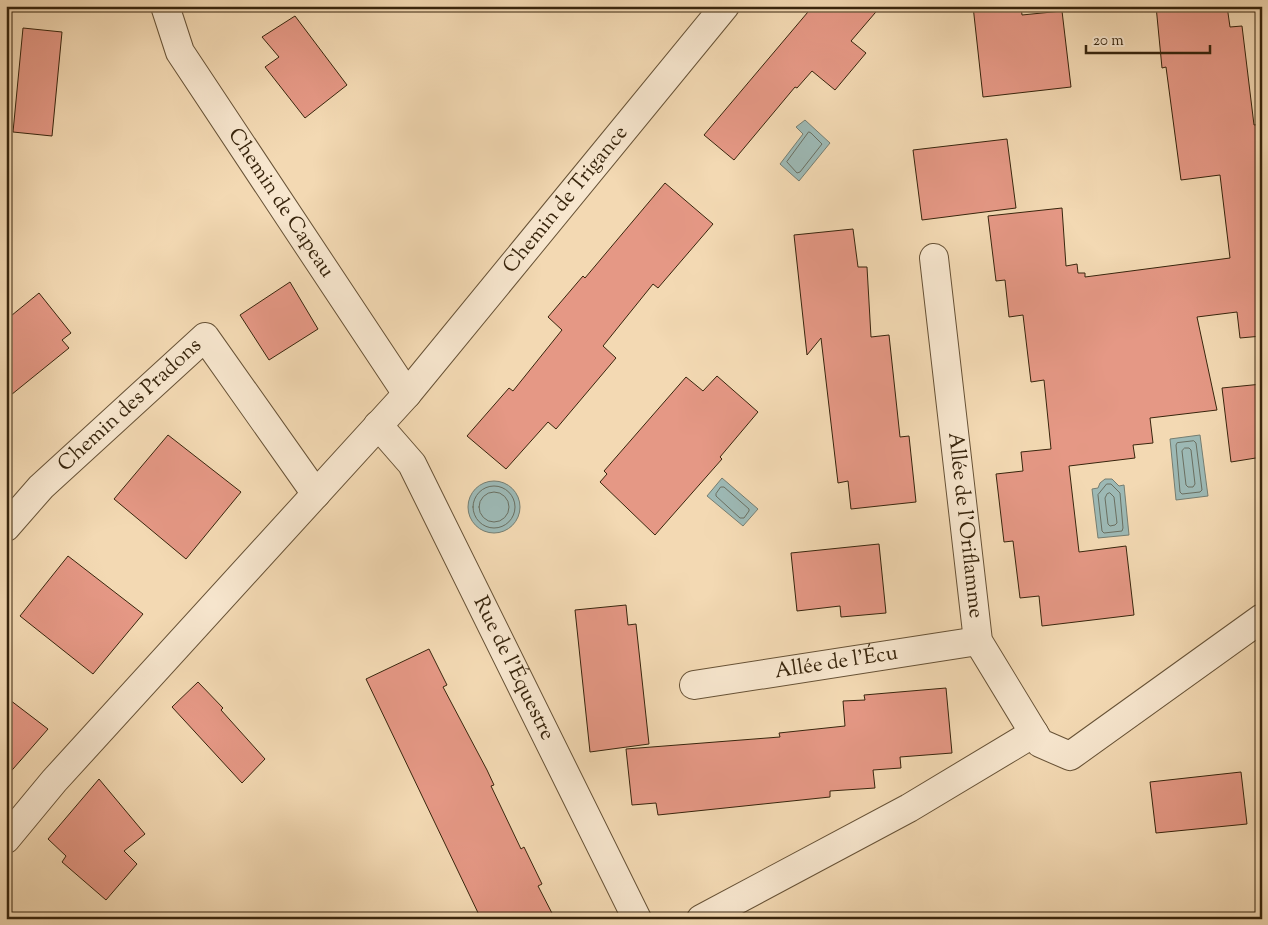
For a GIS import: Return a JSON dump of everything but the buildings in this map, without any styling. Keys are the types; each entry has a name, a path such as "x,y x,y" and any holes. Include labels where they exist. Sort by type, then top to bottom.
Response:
{"street":[{"name":"Chemin de Capeau","path":"165,6 180,52 407,394"},
{"name":"Chemin de Trigance","path":"6,839 54,781 407,394 725,6"},
{"name":"Allée de l'Oriflamme","path":"934,258 978,641 1040,743 1070,756 1262,618"},
{"name":"Chemin des Pradons","path":"6,527 41,487 205,337 316,494"},
{"name":"Rue de l'Équestre","path":"378,425 412,464 636,919"},
{"name":"Allée de l'Écu","path":"694,685 978,641"},
{"path":"701,919 909,808 1034,733"}],"water":[{"path":"805,120 830,143 799,181 780,164 803,134 796,127"},
{"path":"1200,435 1208,496 1176,500 1170,439"},
{"path":"722,478 758,509 743,526 707,496"},
{"path":"1105,479 1112,479 1119,486 1124,485 1129,535 1098,538 1092,489 1098,488"},
{"path":"489,481 499,481 509,485 516,492 520,507 516,522 509,529 499,533 489,533 479,529 472,522 468,512 468,502 472,492 479,485"}]}
